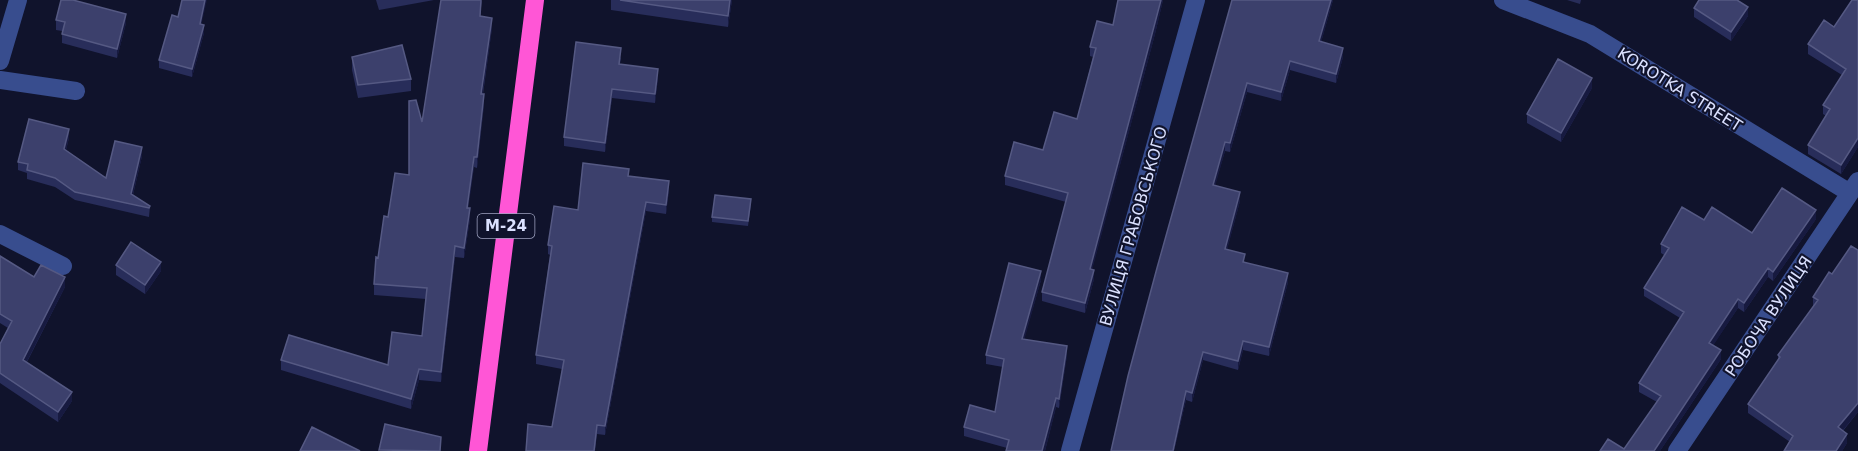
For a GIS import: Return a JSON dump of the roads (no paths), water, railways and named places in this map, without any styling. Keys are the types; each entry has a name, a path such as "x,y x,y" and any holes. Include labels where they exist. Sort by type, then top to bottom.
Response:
{"highway":[{"name":"М-24","path":"478,451 535,0"}],"street":[{"path":"0,61 18,0"},
{"name":"ВУЛИЦЯ ГРАБОВСЬКОГО","path":"1070,451 1196,0"},
{"name":"KOROTKA STREET","path":"1503,0 1590,34 1854,187"},
{"path":"0,80 76,91"},
{"name":"РОБОЧА ВУЛИЦЯ","path":"1677,451 1854,187"},
{"path":"0,234 63,266"}]}
